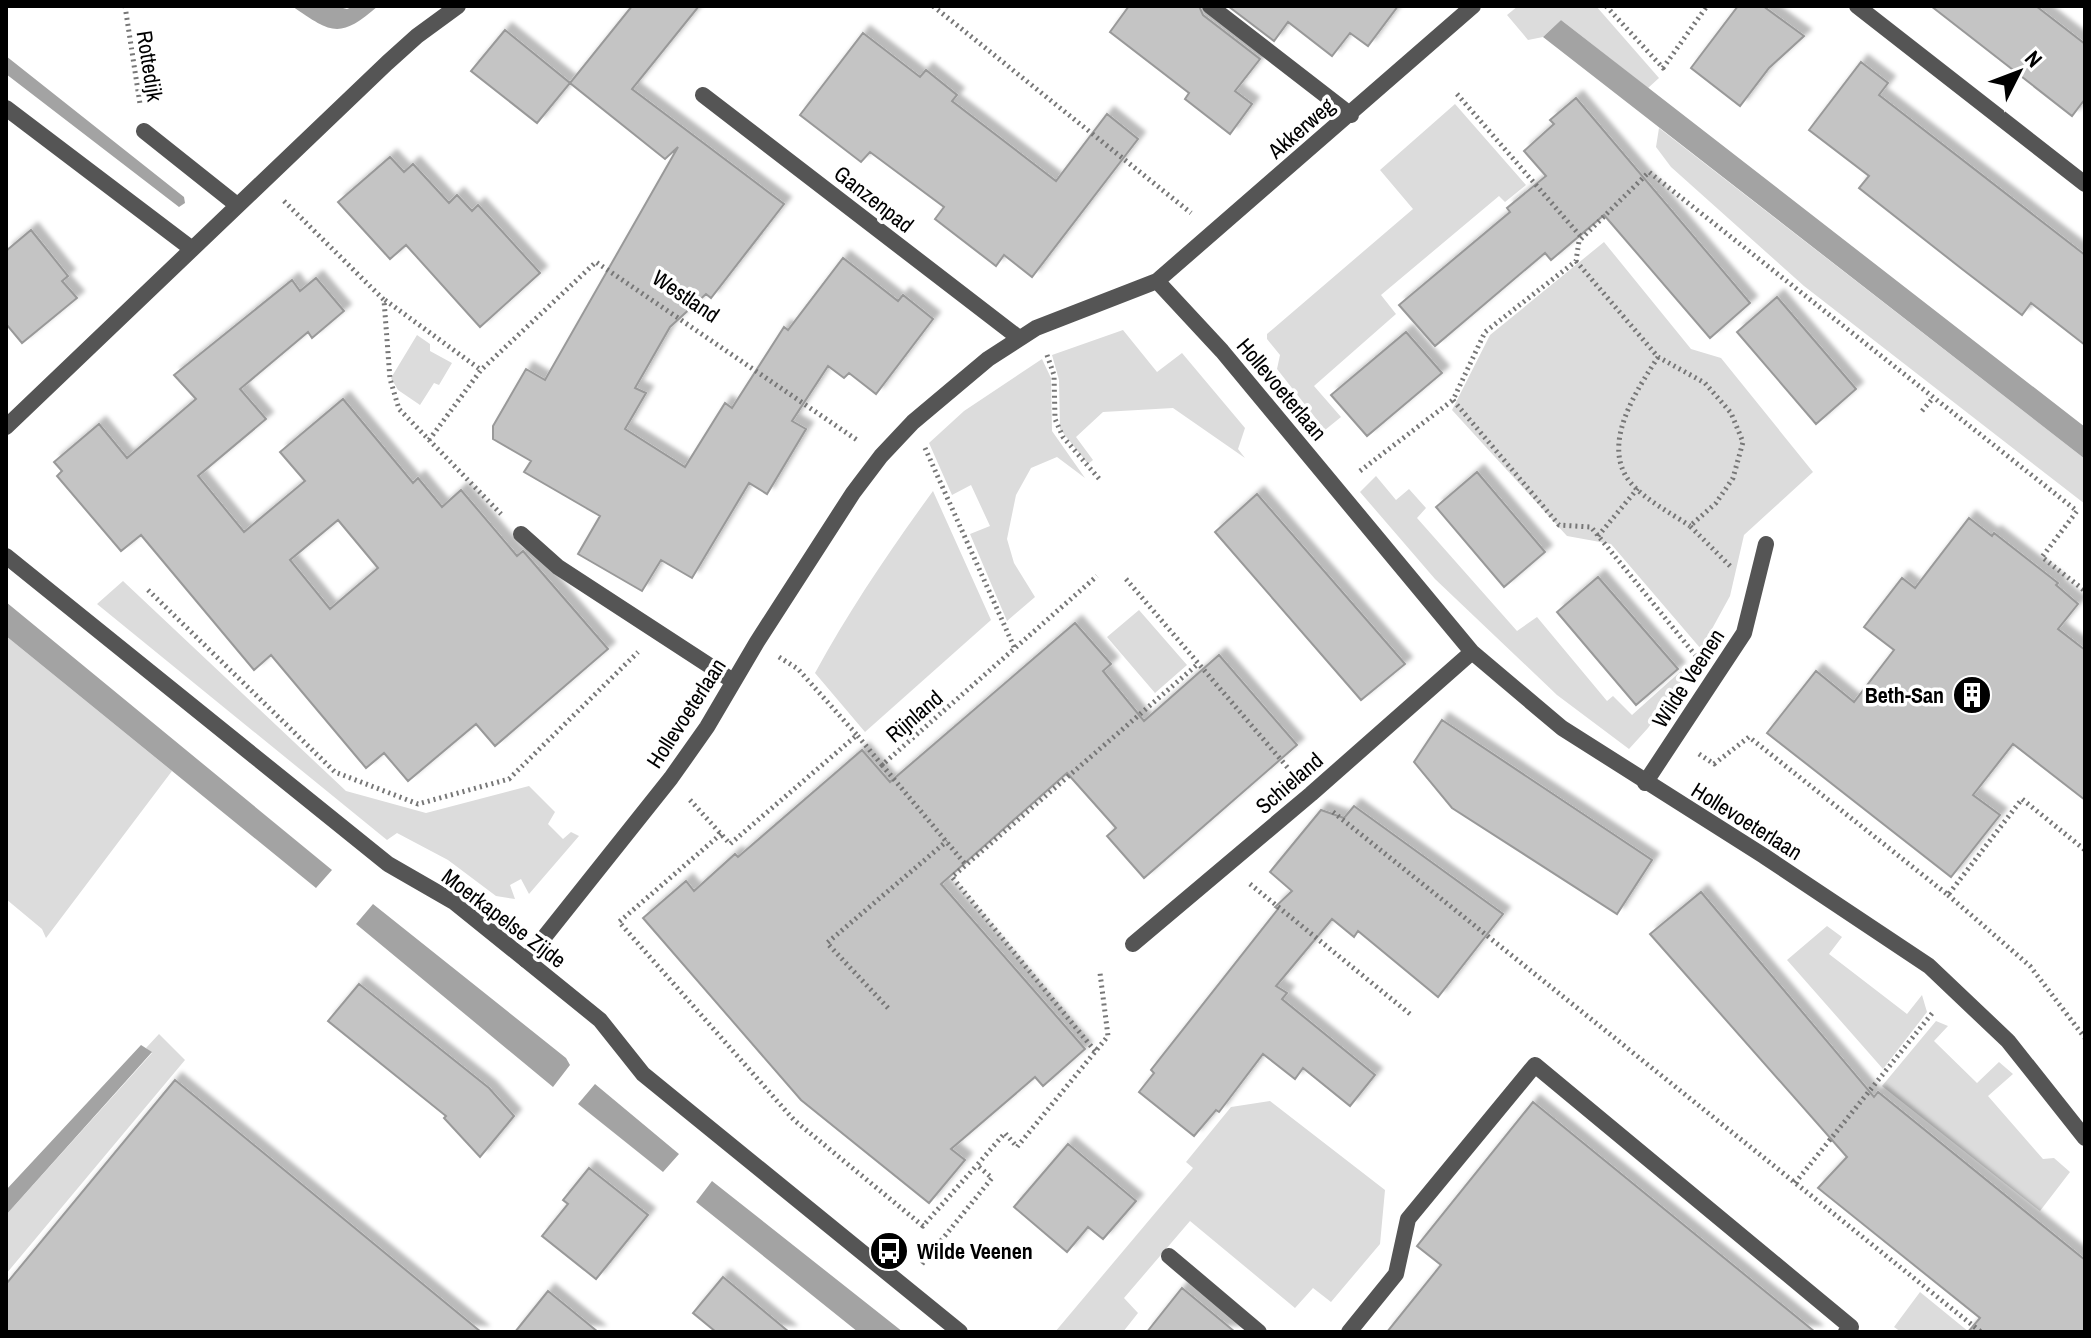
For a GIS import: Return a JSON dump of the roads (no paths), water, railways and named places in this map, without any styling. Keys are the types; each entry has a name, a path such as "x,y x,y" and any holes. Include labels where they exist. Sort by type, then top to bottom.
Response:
{"street":[{"path":"6,427 387,63 458,6"},
{"path":"1210,6 1351,115"},
{"name":"Akkerweg","path":"1157,281 1473,6"},
{"path":"1857,6 2085,184"},
{"name":"Ganzenpad","path":"703,95 1019,338"},
{"path":"6,108 192,249"},
{"path":"144,131 237,205"},
{"name":"Hollevoeterlaan","path":"526,960 671,778 707,727 757,642 853,493 881,456 950,388 1019,338 1036,328 1157,281 1222,351 1472,652 1562,728 1764,856 1916,958 2015,1049 2085,1138"},
{"path":"521,534 558,567 733,681"},
{"name":"Wilde Veenen","path":"1645,783 1744,633 1766,544"},
{"name":"Moerkapelse Zijde","path":"6,556 388,864 454,902 600,1020 643,1074 960,1332"},
{"name":"Schieland","path":"1133,944 1228,866 1472,652"},
{"path":"1349,1332 1396,1274 1408,1219 1535,1065 1851,1327 1846,1332"},
{"path":"1169,1256 1259,1332"}],"place":[{"name":"Beth-San","path":"1972,695"},
{"name":"Wilde Veenen","path":"889,1251"}]}
